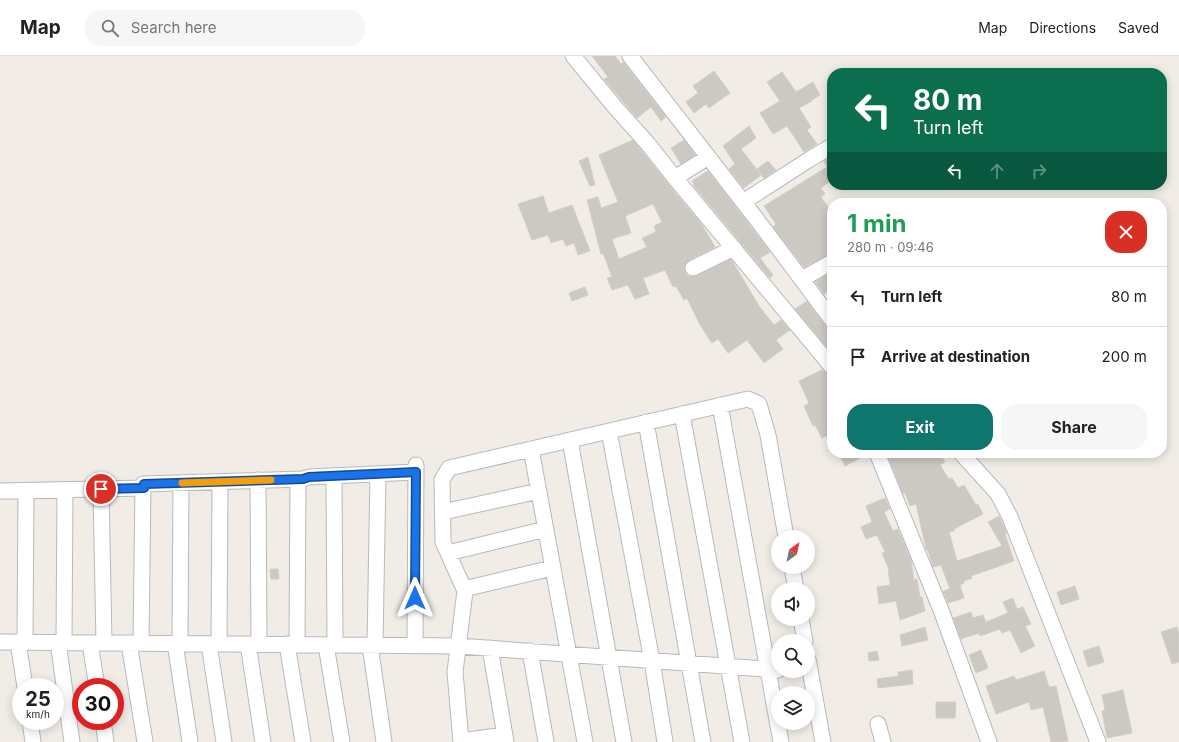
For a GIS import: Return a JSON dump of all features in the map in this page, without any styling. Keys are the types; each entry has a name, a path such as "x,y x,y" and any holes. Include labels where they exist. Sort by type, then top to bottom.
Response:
{"street":[{"path":"574,56 827,362"},
{"path":"630,56 827,313"},
{"path":"743,202 810,158 827,149"},
{"path":"675,178 708,157"},
{"path":"693,268 734,248"},
{"path":"802,279 827,265"},
{"path":"490,648 505,739 461,742 455,672 464,612 464,589 443,542 442,480 449,468 748,399 759,404 768,435 785,530"},
{"path":"720,405 771,659"},
{"path":"682,414 742,742"},
{"path":"646,422 703,742"},
{"path":"608,431 652,661 665,742"},
{"path":"570,440 624,742"},
{"path":"532,448 552,568 584,742"},
{"path":"879,458 924,567 989,742"},
{"path":"966,458 994,489 1010,517 1098,742"},
{"path":"145,742 135,643 144,484 298,479 378,474 416,469 415,645"},
{"path":"378,474 372,645 384,742"},
{"path":"334,476 331,645 342,742"},
{"path":"298,479 292,644 302,742"},
{"path":"258,480 254,644 263,742"},
{"path":"220,482 214,644 224,742"},
{"path":"181,483 177,643 190,742"},
{"path":"0,491 144,488"},
{"path":"97,678 101,489"},
{"path":"24,678 22,642 26,490"},
{"path":"64,490 60,642 72,742"},
{"path":"443,512 539,491"},
{"path":"448,553 546,528"},
{"path":"464,589 552,568"},
{"path":"0,642 458,646 728,667 771,669"},
{"path":"530,651 546,742"},
{"path":"774,678 781,742"},
{"path":"810,678 823,742"},
{"path":"878,724 883,742"},
{"path":"31,730 33,742"},
{"path":"104,730 106,742"}],"building":[{"path":"592,56 615,56 621,64 623,62 666,117 661,121 651,107 637,118 604,79 608,77"},
{"path":"714,71 730,93 709,108 706,104 694,113 686,102 698,93 693,86"},
{"path":"782,72 796,92 813,82 820,95 799,108 811,127 807,130 817,144 804,152 787,126 773,134 760,113 780,101 767,82"},
{"path":"749,126 756,138 741,149 761,175 744,188 729,169 735,164 723,146"},
{"path":"633,140 702,225 715,247 689,260 684,267 685,272 688,276 697,276 731,259 759,306 774,325 781,320 790,330 776,340 783,349 764,363 747,340 728,353 718,339 712,343 700,325 687,298 684,300 676,286 673,287 665,270 643,278 649,294 635,299 628,285 612,290 607,278 612,277 603,253 601,254 587,200 598,197 601,208 618,202 599,155","holes":["653,204 662,222 654,226 656,232 642,238 647,247 619,259 612,239 631,233 625,216"]},
{"path":"684,140 695,155 681,164 671,148"},
{"path":"588,157 595,185 590,186 579,161"},
{"path":"827,159 827,167 824,161"},
{"path":"768,161 776,170 764,178 757,169"},
{"path":"827,167 827,184 821,188 825,194 821,197 827,206 827,256 804,267 773,227 776,224 764,206"},
{"path":"708,171 770,252 760,258 773,275 770,278 693,185 694,184 692,181"},
{"path":"543,196 549,213 572,205 590,251 578,255 574,243 566,246 563,239 551,243 548,235 532,240 518,204"},
{"path":"827,275 827,292 824,294 815,282"},
{"path":"585,287 588,295 572,301 569,293"},
{"path":"807,301 827,326 827,347 795,309"},
{"path":"822,370 827,374 827,436 822,438 815,425 813,426 804,406 809,403 799,381"},
{"path":"841,458 860,458 845,466"},
{"path":"889,458 943,458 945,462 940,465 949,479 952,478 958,488 964,485 976,505 978,504 983,514 954,529 954,531 949,532 957,561 1002,546 988,522 999,516 1007,533 1005,534 1014,561 971,576 972,578 964,581 964,583 960,585 964,598 948,603 943,591 950,589 941,565 933,567 926,549 916,504 910,506 905,493 903,494"},
{"path":"885,498 890,509 884,512 893,531 898,529 911,560 914,580 917,579 920,597 922,597 925,611 900,620 896,601 879,604 877,587 890,585 888,567 882,553 885,552 877,535 866,539 861,527 872,522 866,506"},
{"path":"270,569 278,569 279,579 271,579"},
{"path":"1075,586 1079,599 1061,605 1057,592"},
{"path":"1013,598 1017,609 1023,607 1031,624 1025,626 1035,646 1021,653 1010,630 1002,633 1000,629 980,636 979,633 961,639 953,618 971,612 973,618 983,615 986,622 1008,613 1003,602"},
{"path":"925,627 928,640 902,646 900,635"},
{"path":"1177,627 1179,634 1179,662 1172,664 1161,632"},
{"path":"1099,646 1104,662 1088,667 1083,651"},
{"path":"981,650 988,668 976,673 969,655"},
{"path":"877,651 879,660 869,661 868,653"},
{"path":"912,670 913,684 878,688 877,679 898,676 898,672"},
{"path":"1044,671 1049,687 1056,686 1068,741 1051,742 1043,707 1031,710 1029,702 996,714 986,686 1014,676 1016,680"},
{"path":"1123,690 1132,733 1107,738 1102,711 1105,710 1102,695"},
{"path":"936,702 956,702 955,718 936,718"}],"slow traffic":[{"path":"182,483 271,480"}],"route":[{"path":"101,489 144,488 144,484 303,479 309,477 416,472 415,598"}]}
